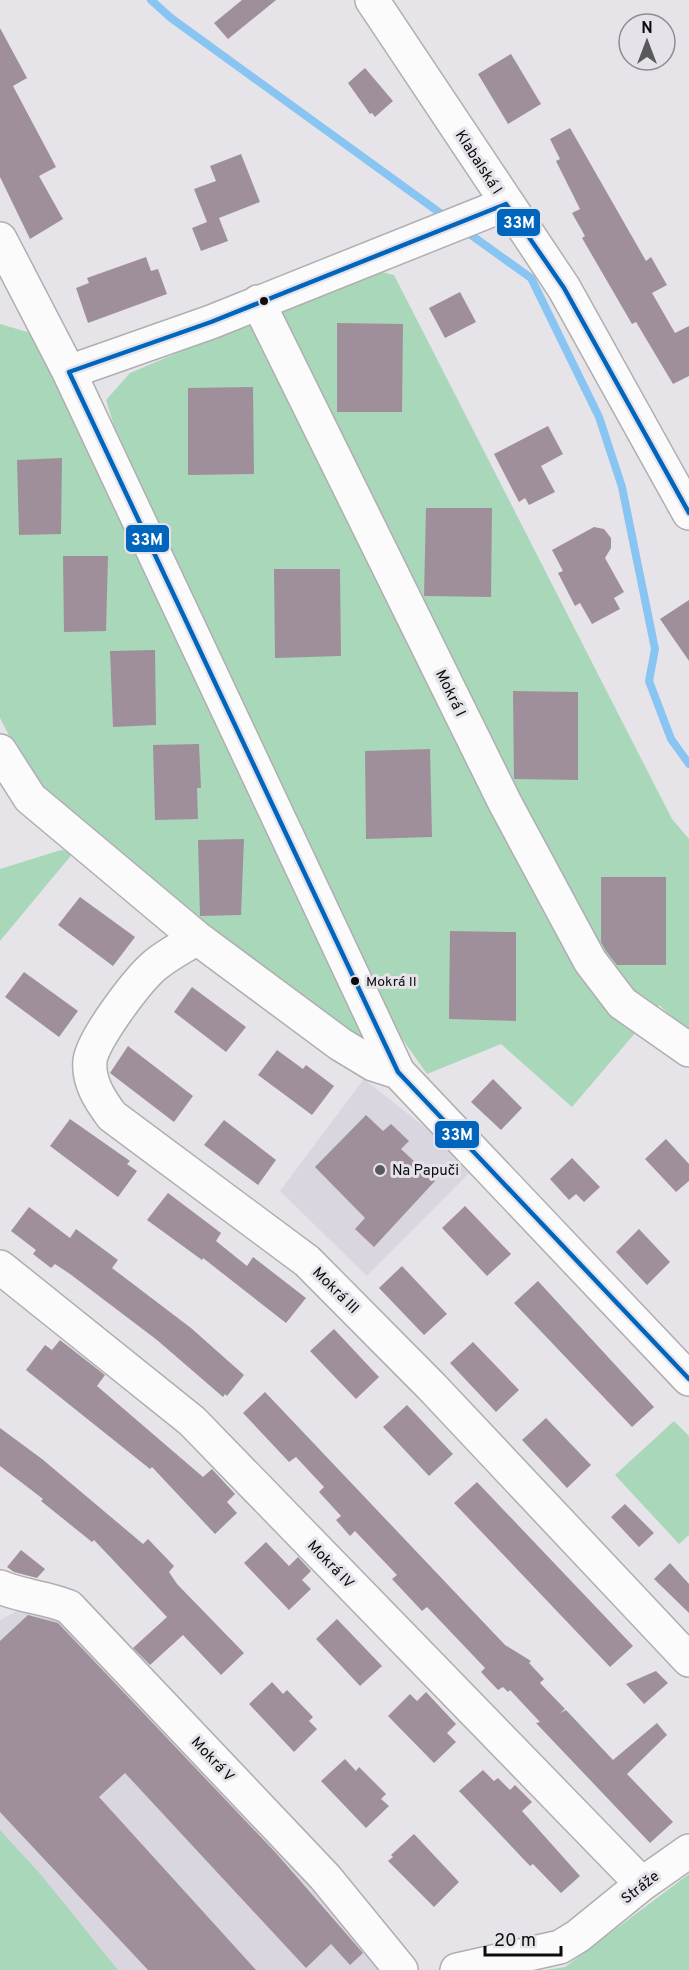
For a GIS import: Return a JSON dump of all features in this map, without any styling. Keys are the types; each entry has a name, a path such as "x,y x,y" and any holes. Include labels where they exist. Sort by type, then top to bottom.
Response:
{"street":[{"name":"Klabalská I","path":"379,3 506,204 564,288 689,513"},
{"path":"69,372 211,322 506,204"},
{"path":"0,239 69,372 398,1072 689,1379"},
{"name":"Mokrá I","path":"258,302 504,803 590,961 622,1003 689,1050"},
{"path":"0,751 30,798 197,938 340,1044 373,1064 398,1072"},
{"name":"Mokrá III","path":"197,938 155,965 118,1011 94,1048 91,1072 102,1102 112,1116 307,1261 432,1387 689,1659"},
{"name":"Mokrá IV","path":"0,1267 192,1421 642,1884"},
{"name":"Mokrá V","path":"0,1587 26,1597 50,1599 69,1607 325,1877 401,1970"},
{"name":"Stráže","path":"457,1970 560,1947 578,1936 642,1884 689,1851"}],"shaded area":[{"path":"364,1079 475,1167 367,1276 280,1191"},
{"path":"61,1587 387,1970 117,1970 0,1835 0,1620"}],"green space":[{"path":"373,270 394,275 672,819 689,839 689,1033 659,1005 572,1107 501,1044 427,1074 396,1030 114,426 106,400 130,373"},
{"path":"0,324 31,333 72,409 374,1047 300,1005 63,809 26,768 0,718"},
{"path":"61,850 74,852 0,941 0,869"},
{"path":"674,1421 689,1436 689,1535 679,1544 615,1475"},
{"path":"0,1830 42,1876 118,1970 0,1970"},
{"path":"689,1874 689,1970 546,1970 565,1967"}],"building":[{"path":"242,0 276,0 228,39 214,23"},
{"path":"0,28 27,78 13,86 56,167 39,176 63,219 30,239 0,177"},
{"path":"511,54 541,104 508,124 478,74"},
{"path":"365,68 393,101 375,117 372,113 370,114 348,83"},
{"path":"570,128 646,261 651,257 667,285 652,293 675,333 689,326 689,376 673,384 636,322 632,324 582,238 585,236 572,213 580,209 556,161 560,159 550,139"},
{"path":"241,154 260,202 219,218 228,241 201,251 192,228 207,222 194,189 216,181 210,166"},
{"path":"146,257 151,271 158,269 167,294 88,323 76,288 89,283 87,278"},
{"path":"460,292 476,322 445,338 429,308"},
{"path":"337,323 403,324 402,412 337,412"},
{"path":"253,387 254,474 188,475 188,388"},
{"path":"548,426 563,454 541,466 555,492 529,505 525,498 519,502 494,454"},
{"path":"62,458 61,534 19,535 17,460"},
{"path":"426,508 492,508 491,597 424,596"},
{"path":"594,527 604,529 611,538 611,548 605,558 624,592 614,598 620,609 592,624 580,603 575,606 558,573 563,571 552,550"},
{"path":"63,556 108,556 106,631 64,632"},
{"path":"274,569 340,569 341,656 275,658"},
{"path":"689,600 689,661 660,619"},
{"path":"155,650 156,725 113,727 110,651"},
{"path":"513,691 578,692 578,780 514,779"},
{"path":"199,744 201,788 197,788 198,819 155,820 153,745"},
{"path":"430,749 432,837 366,839 365,751"},
{"path":"244,839 241,915 200,916 198,840"},
{"path":"601,877 666,877 666,965 617,965 606,951 601,942"},
{"path":"80,897 135,937 113,966 58,925"},
{"path":"450,931 516,932 516,1021 449,1019"},
{"path":"24,972 78,1011 59,1037 5,997"},
{"path":"192,987 246,1027 226,1052 174,1012"},
{"path":"128,1046 193,1096 174,1122 110,1073"},
{"path":"277,1050 303,1069 306,1065 334,1086 312,1115 258,1075"},
{"path":"493,1079 522,1108 501,1130 471,1102"},
{"path":"366,1115 383,1131 391,1124 409,1141 401,1149 435,1181 374,1247 355,1229 365,1218 315,1167"},
{"path":"70,1119 130,1161 127,1164 137,1171 118,1197 50,1146"},
{"path":"224,1120 276,1160 258,1185 204,1145"},
{"path":"666,1139 689,1164 689,1181 676,1192 645,1159"},
{"path":"572,1158 600,1187 584,1202 576,1194 569,1200 550,1179"},
{"path":"168,1193 221,1233 216,1241 247,1266 253,1257 306,1298 286,1323 203,1258 202,1260 147,1220"},
{"path":"465,1206 511,1254 487,1276 442,1228"},
{"path":"29,1207 70,1238 76,1229 118,1260 112,1268 191,1328 244,1375 227,1396 225,1394 223,1397 157,1340 70,1274 55,1264 51,1268 33,1254 36,1250 11,1231"},
{"path":"639,1229 670,1262 647,1285 616,1252"},
{"path":"402,1266 447,1314 424,1335 379,1288"},
{"path":"538,1281 654,1407 632,1427 514,1303"},
{"path":"334,1329 379,1377 356,1399 310,1351"},
{"path":"60,1340 105,1375 97,1386 203,1477 212,1469 235,1494 227,1502 237,1513 215,1534 152,1467 150,1469 26,1370 45,1345 52,1350"},
{"path":"473,1342 519,1390 496,1412 450,1363"},
{"path":"265,1392 505,1645 531,1661 529,1663 544,1679 540,1683 565,1709 560,1713 566,1710 613,1760 657,1723 667,1735 627,1774 673,1822 650,1843 536,1723 540,1722 510,1690 508,1692 503,1687 498,1690 481,1672 485,1668 427,1607 422,1611 392,1579 397,1575 355,1531 350,1536 336,1520 341,1516 319,1492 324,1487 296,1457 289,1462 243,1413"},
{"path":"407,1405 453,1454 429,1476 383,1427"},
{"path":"546,1418 591,1465 567,1488 522,1440"},
{"path":"0,1428 42,1459 143,1544 148,1539 174,1566 169,1572 177,1584 244,1653 221,1675 183,1635 150,1665 133,1648 167,1617 94,1540 92,1542 41,1501 43,1499 0,1466"},
{"path":"477,1482 633,1646 610,1667 454,1503"},
{"path":"625,1504 654,1533 639,1547 611,1517"},
{"path":"266,1542 289,1566 298,1557 311,1571 302,1580 311,1589 289,1610 244,1563"},
{"path":"21,1550 45,1569 37,1578 14,1572 7,1567"},
{"path":"670,1563 689,1584 689,1613 654,1579"},
{"path":"28,1615 58,1623 276,1853 363,1953 350,1965 331,1944 306,1968 125,1773 99,1797 256,1970 148,1970 0,1812 0,1641"},
{"path":"337,1619 382,1666 360,1686 316,1639"},
{"path":"656,1671 668,1683 644,1704 626,1684"},
{"path":"272,1682 283,1694 287,1690 313,1717 309,1721 317,1729 294,1752 249,1704"},
{"path":"426,1692 456,1724 447,1733 456,1742 434,1763 388,1716 410,1694 417,1701"},
{"path":"345,1759 356,1771 359,1767 386,1794 381,1799 389,1806 366,1828 321,1781"},
{"path":"483,1770 494,1781 498,1778 510,1790 515,1785 532,1802 522,1811 580,1876 561,1893 533,1864 530,1866 459,1791"},
{"path":"414,1834 459,1882 434,1907 388,1861 393,1857 391,1855"}],"waterway":[{"path":"151,0 171,18 447,218"},
{"path":"464,230 531,278 599,417 622,487 655,649 649,681 671,739 689,764"}],"transit line":[{"name":"33M","path":"689,513 564,288 506,204 211,322 69,372 398,1072 689,1379"}],"place":[{"name":"Mokrá II","path":"355,981"},
{"name":"Na Papuči","path":"380,1170"}]}
